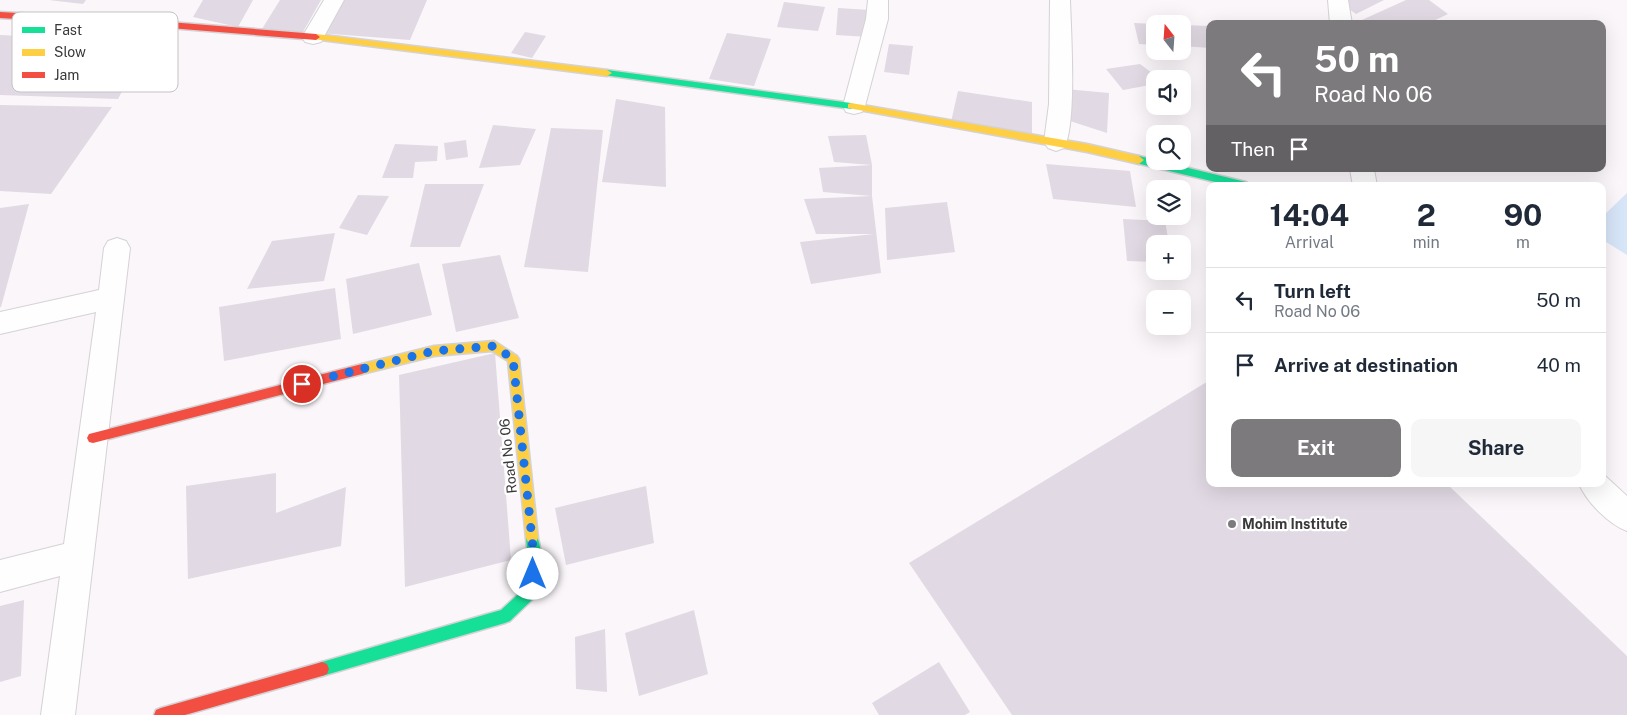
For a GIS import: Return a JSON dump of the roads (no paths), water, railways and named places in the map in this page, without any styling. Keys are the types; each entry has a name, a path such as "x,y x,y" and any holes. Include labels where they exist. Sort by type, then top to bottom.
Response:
{"street":[{"path":"313,37 334,0"},
{"path":"854,106 877,19 878,0"},
{"path":"1056,142 1060,104 1060,0"},
{"path":"1338,0 1340,20"},
{"path":"178,26 313,37 696,84 854,106 1087,148 1229,182"},
{"path":"58,715 117,248"},
{"path":"0,323 110,298"},
{"name":"Road No 06","path":"93,438 434,351 494,346 513,359 534,558 532,590 505,616 161,715"},
{"path":"1597,487 1627,517"},
{"path":"0,576 78,556"}],"water":[{"path":"1627,193 1627,255 1606,242 1606,213"}],"place":[{"name":"Mohim Institute","path":"1232,524"}]}
